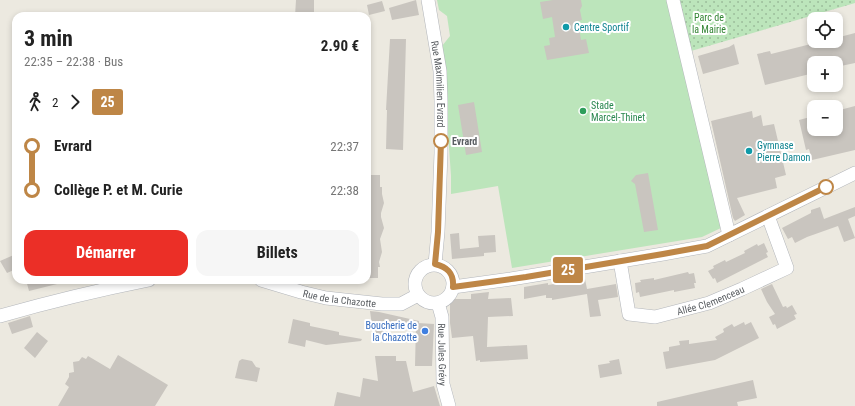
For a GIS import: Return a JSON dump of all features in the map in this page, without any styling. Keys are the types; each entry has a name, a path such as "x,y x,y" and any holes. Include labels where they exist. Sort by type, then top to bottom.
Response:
{"street":[{"name":"Rue Maximilien Evrard","path":"428,0 440,71 441,101 441,153 438,232 435,264"},
{"path":"673,0 729,235"},
{"path":"453,287 511,279 707,246 855,173"},
{"name":"Allée Clemenceau","path":"620,261 628,314 655,317 709,303 787,268 768,216"},
{"path":"435,264 447,269 451,274 454,281 453,287 451,294 445,300 438,303 431,303 418,295 415,288 415,281 417,275 422,269 428,265 435,264"},
{"path":"0,316 62,299 131,284"},
{"name":"Rue de la Chazotte","path":"274,284 326,298 382,304 401,304 418,295"},
{"name":"Rue Jules Grévy","path":"438,303 442,317 443,384 449,406"}],"green space":[{"path":"437,0 667,0 723,227 702,237 512,268 498,186 451,194 442,46 450,36 447,16 439,10"},
{"name":"Parc de la Mairie","path":"679,0 855,0 855,3 824,12 807,12 807,17 691,51"}],"building":[{"path":"296,0 314,0 314,12 295,12"},
{"path":"416,0 419,15 392,20 389,8"},
{"name":"Centre Sportif","path":"553,0 581,0 582,6 580,10 582,20 578,21 581,40 586,39 589,53 547,60 544,46 550,45 549,38 555,37 552,17 543,19 540,2"},
{"path":"382,1 385,11 371,14 371,12 368,12 367,5"},
{"path":"855,33 855,63 843,66 843,56 807,56 807,75 765,85 757,54 770,51 771,54 807,45 807,48 843,48 843,36"},
{"path":"390,39 406,39 403,150 386,149 386,110"},
{"path":"734,44 739,64 703,74 698,56 729,47"},
{"path":"474,102 482,152 466,155 458,105"},
{"path":"855,106 855,150 812,160 809,149 806,150 799,120 807,118 807,136 843,136 843,109"},
{"name":"Gymnase Pierre Damon","path":"752,111 753,118 761,115 763,126 774,124 786,175 775,178 777,188 737,198 745,215 735,221 733,218 711,121"},
{"path":"648,173 658,230 644,232 635,184 631,181 636,175"},
{"path":"371,175 380,175 380,187 382,187 384,203 381,213 384,228 380,239 382,252 379,262 380,267 378,267 378,278 371,278"},
{"path":"820,207 824,219 855,207 855,216 848,219 855,238 844,242 838,226 795,243 792,237 788,239 782,228 811,213 811,210"},
{"path":"459,233 460,249 479,247 478,236 495,235 496,252 484,253 484,256 452,259 450,234"},
{"path":"764,243 768,252 766,253 768,257 717,283 715,278 713,279 708,271 714,268 713,266 725,260 726,262 745,253 744,251 757,244 758,246"},
{"path":"12,256 12,271 7,273 0,261"},
{"path":"688,272 689,274 694,273 696,283 694,283 695,288 674,292 674,290 640,297 639,292 636,293 635,283 641,282 640,280 654,278 654,280"},
{"path":"585,279 587,289 616,284 618,297 598,300 601,316 590,317 587,294 552,300 552,298 546,298 546,295 524,299 524,287"},
{"path":"27,284 57,284 29,291"},
{"path":"772,284 783,307 786,306 787,308 792,305 797,314 794,315 796,319 777,329 769,317 775,314 761,289"},
{"path":"489,292 488,299 511,298 513,316 488,317 487,347 527,345 528,359 476,361 473,336 452,338 450,323 450,299 471,299 471,294"},
{"path":"370,311 419,321 418,323 434,324 432,366 415,366 416,324 389,325 391,338 374,340"},
{"path":"30,316 33,327 12,334 8,323"},
{"path":"293,319 310,323 310,326 339,332 339,335 362,339 361,341 326,345 306,340 305,347 288,343"},
{"path":"744,322 745,325 751,322 759,338 715,360 666,369 663,352 669,351 669,347 680,345 679,341 689,340 689,344 717,340 715,337 724,332 723,329 732,324 734,327"},
{"path":"37,332 48,341 35,358 24,348"},
{"path":"118,355 168,385 155,406 58,406 69,387 65,384 69,377 69,373 74,372 73,362 79,361 82,357 86,359 88,356 110,369"},
{"path":"375,356 396,356 396,361 406,361 413,392 434,386 440,406 334,406 337,392 360,397 363,378 378,381"},
{"path":"242,359 252,361 256,367 260,368 257,382 235,378 239,361"},
{"path":"619,359 622,374 600,378 598,365 610,363 609,361"},
{"path":"753,380 757,398 737,402 738,406 657,406 657,402"}],"bus line":[{"name":"25","path":"441,141 438,232 435,264 447,269 451,274 454,281 453,287 526,277 707,246 826,187"}],"place":[{"name":"Centre Sportif","path":"566,27"},
{"name":"Stade Marcel-Thinet","path":"583,111"},
{"name":"Evrard","path":"441,141"},
{"name":"Gymnase Pierre Damon","path":"749,151"},
{"name":"Boucherie de la Chazotte","path":"425,331"}]}
